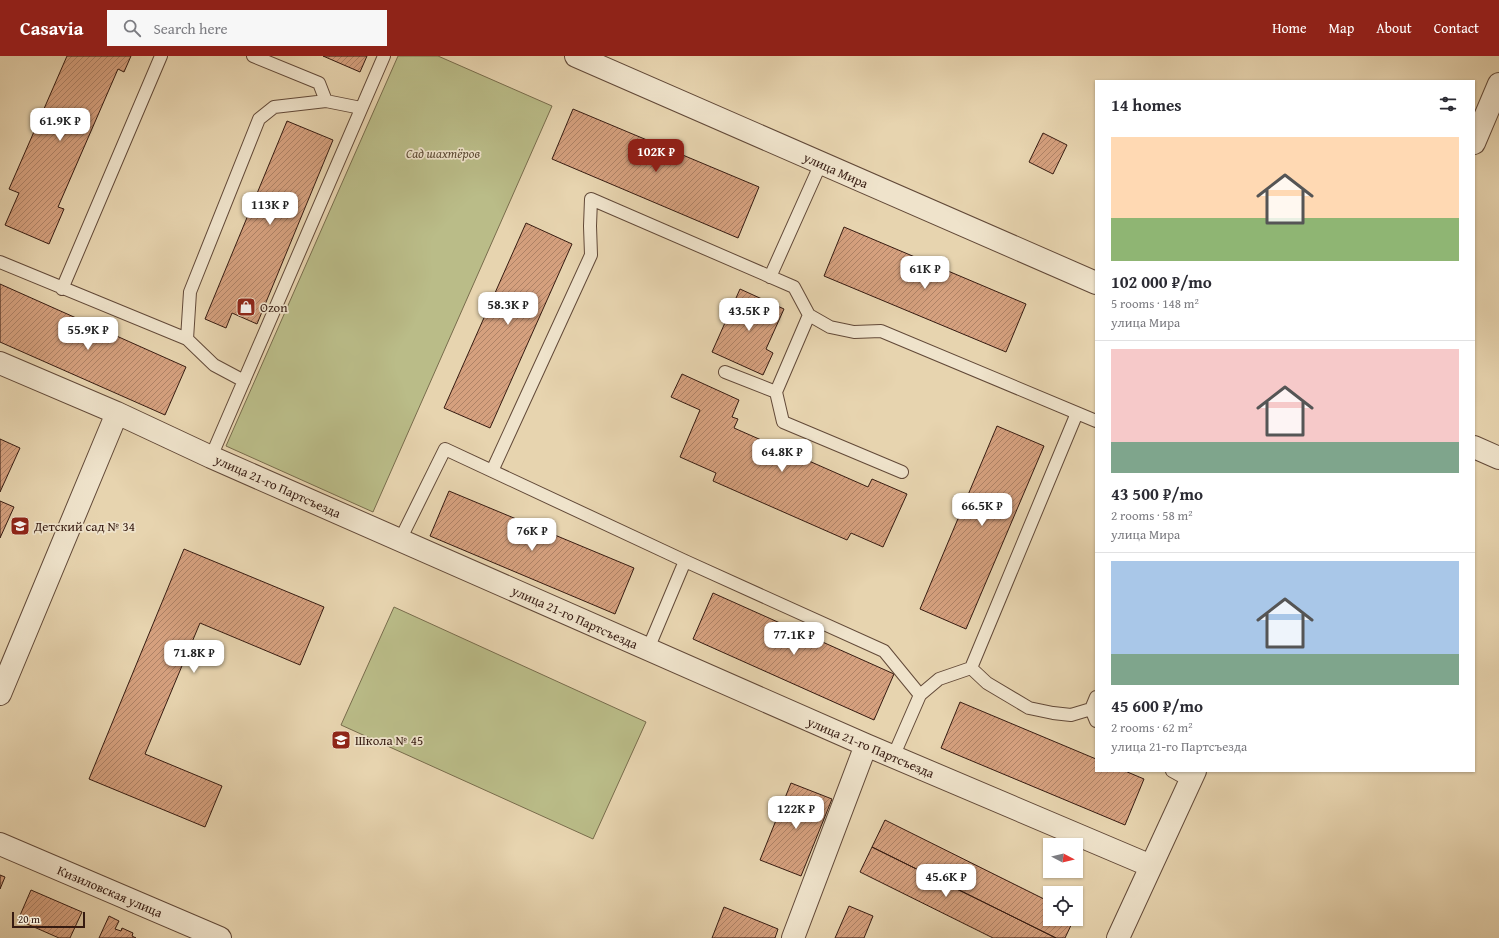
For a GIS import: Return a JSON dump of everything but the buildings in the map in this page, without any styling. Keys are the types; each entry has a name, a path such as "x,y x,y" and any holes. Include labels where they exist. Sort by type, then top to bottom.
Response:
{"street":[{"name":"улица Мира","path":"576,56 1095,283"},
{"path":"1475,141 1499,84"},
{"name":"улица 21-го Партсъезда","path":"0,363 893,757 1151,866"},
{"path":"0,694 117,414"},
{"path":"1475,447 1499,458"},
{"path":"793,938 866,745"},
{"path":"1118,938 1151,866 1186,774"},
{"name":"Кизиловская улица","path":"0,844 220,938"}],"lane":[{"path":"62,289 161,56"},
{"path":"253,56 320,83 326,101"},
{"path":"212,457 384,56"},
{"path":"187,339 190,292 259,119 274,107 326,101 362,108"},
{"path":"770,277 821,163"},
{"path":"492,471 591,255 591,199 794,287 809,315 830,327 854,332 881,331 1095,421"},
{"path":"0,262 62,289 187,339 214,365 244,381"},
{"path":"809,315 776,392 783,422 902,472"},
{"path":"725,372 776,392"},
{"path":"893,757 920,695 939,679 971,668 1077,413"},
{"path":"400,540 445,449 685,561 884,651 920,695"},
{"path":"648,649 685,561"},
{"path":"971,668 987,683 1029,708 1071,715 1091,709"},
{"path":"1095,699 1091,709 1095,719"}],"green space":[{"name":"Сад шахтёров","path":"398,56 438,56 552,106 373,512 226,446"},
{"path":"394,607 646,722 593,839 341,725"}],"place":[{"name":"Ozon","path":"246,307"},
{"name":"Детский сад № 34","path":"20,526"},
{"name":"Школа № 45","path":"341,740"}]}
